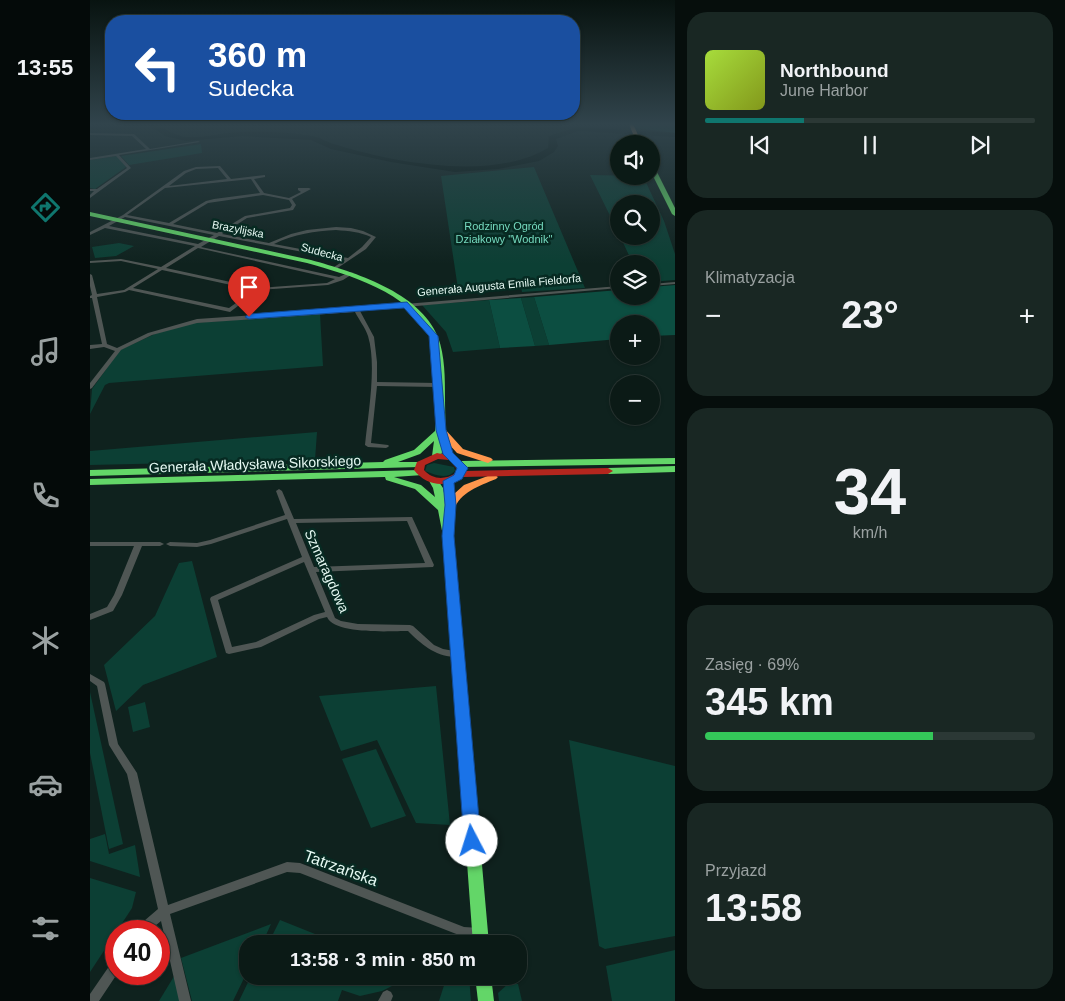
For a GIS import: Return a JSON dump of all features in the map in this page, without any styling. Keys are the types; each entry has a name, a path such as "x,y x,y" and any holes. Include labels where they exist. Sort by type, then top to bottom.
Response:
{"street":[{"path":"90,197 125,171"},
{"path":"90,234 121,218 188,171"},
{"path":"223,171 230,180"},
{"path":"166,187 264,176"},
{"path":"252,178 263,194"},
{"path":"660,184 675,214"},
{"path":"90,190 98,190"},
{"path":"169,225 207,202 263,194 290,199 303,191"},
{"path":"92,297 116,294 130,289 246,217 290,210 294,207 290,199"},
{"name":"Sudecka","path":"90,214 121,218 213,237 336,268 352,273 386,289 407,305 434,336 441,430 437,456"},
{"name":"Brazylijska","path":"121,218 169,225 213,237 270,244 348,259"},
{"path":"104,226 341,279"},
{"path":"270,244 289,234 334,229 368,234 374,237 374,240 336,268"},
{"path":"90,262 115,259 258,290 328,284 352,273"},
{"path":"90,275 92,297 105,346"},
{"path":"660,284 675,283"},
{"path":"130,289 230,310 258,290"},
{"name":"Generała Augusta Emila Fieldorfa","path":"90,387 118,350 150,334 179,324 231,318 357,310 610,289"},
{"path":"230,310 231,318"},
{"path":"357,310 371,338 373,384 368,445 386,446"},
{"path":"90,347 105,346 118,350"},
{"path":"373,384 438,385"},
{"path":"368,470 410,456 422,449 441,430 460,451 499,463"},
{"name":"Sudecka","path":"441,430 452,458"},
{"path":"446,507 434,481 420,468 426,459 437,456 452,458 461,469 510,473 675,468"},
{"path":"480,935 446,507 449,481 461,469 499,463 675,460"},
{"name":"Generała Władysława Sikorskiego","path":"90,482 420,468"},
{"path":"368,470 419,486 446,507"},
{"name":"Generała Władysława Sikorskiego","path":"90,473 368,470"},
{"path":"446,507 467,487 510,473"},
{"path":"434,481 449,481"},
{"name":"Szmaragdowa","path":"279,491 329,614 336,624 410,628 429,647 439,653 457,654"},
{"path":"170,544 197,545 211,542 290,518 410,519 430,565 312,570"},
{"path":"90,544 160,544"},
{"path":"90,616 110,609 118,595 139,544"},
{"path":"306,558 214,598 229,652 258,645 317,617 329,614"},
{"path":"90,677 101,684 114,745 132,773 185,1001"},
{"name":"Tatrzańska","path":"154,920 164,911 287,867 300,868 471,935"},
{"path":"92,1001 105,982"},
{"path":"485,985 486,1001"}],"green space":[{"path":"90,171 121,171 95,189 90,188"},
{"name":"Rodzinny Ogród Działkowy \"Wodnik\"","path":"496,171 536,171 585,288 522,292 521,287 458,289 441,176"},
{"path":"590,175 610,175 610,185 647,185 652,195 610,195 610,216"},
{"path":"660,212 675,254 675,280 660,281 660,255 629,255 624,245 660,245"},
{"path":"119,243 134,246 116,256 95,258 92,247"},
{"path":"675,285 675,335 660,336 660,315 610,315 610,340 549,345 534,297 610,291 610,305 660,305 660,286"},
{"path":"534,297 549,345 535,346 521,298"},
{"path":"521,298 535,346 500,348 489,300"},
{"path":"489,300 500,348 453,352 446,332 422,305"},
{"path":"320,314 323,366 109,383 105,385 90,414 92,389 120,350 157,333 192,323"},
{"path":"317,432 315,460 90,465 90,451"},
{"path":"434,463 454,467 455,471 444,476 425,471 427,465"},
{"path":"192,561 217,657 143,685 116,711 104,665 155,616 179,563"},
{"path":"436,686 450,825 416,823 377,740 341,751 319,696"},
{"path":"90,692 123,844 109,849 90,753"},
{"path":"145,702 150,727 133,732 128,707"},
{"path":"569,740 675,766 675,936 605,949 599,946"},
{"path":"376,749 406,816 371,828 342,759"},
{"path":"105,834 109,854 135,845 140,877 90,861 90,839"},
{"path":"90,878 136,892 132,908 124,920 105,920 105,949 90,972"},
{"path":"280,920 318,935 272,935"},
{"path":"271,924 266,935 242,935"},
{"path":"239,936 239,985 241,985 233,1001 192,1001 181,958"},
{"path":"675,950 675,1001 612,1001 606,966"},
{"path":"176,973 182,1001 159,1001"},
{"path":"247,985 394,985 382,991 360,996 342,990 338,1001 239,1001"},
{"path":"444,985 470,985 471,1001 439,1001"},
{"path":"507,985 518,985 522,1001 499,1001 498,993"}],"traffic: fast":[{"path":"660,184 675,214"},
{"path":"90,214 309,261 340,270 370,282 397,296 418,313 433,335 439,361 441,395 437,456"},
{"path":"388,462 417,452 440,431"},
{"path":"461,464 675,461"},
{"path":"90,473 420,464"},
{"path":"608,471 675,469"},
{"path":"90,482 420,473"},
{"path":"389,478 418,487 441,508"},
{"path":"434,481 438,488 448,536 480,935"},
{"path":"484,985 486,1001"}],"traffic: slow":[{"path":"441,430 460,451 488,460"},
{"path":"450,505 467,487 493,477"},
{"path":"449,481 450,508"}],"traffic: jam":[{"path":"437,456 452,458 462,468 461,474 445,481 433,480 423,475 419,470 420,464 437,456"},
{"path":"461,474 608,471"}],"route":[{"path":"249,317 407,305 430,329 434,336 437,356 441,430 448,454 461,464 462,468 461,474 448,483 450,505 448,536 472,841"}]}
